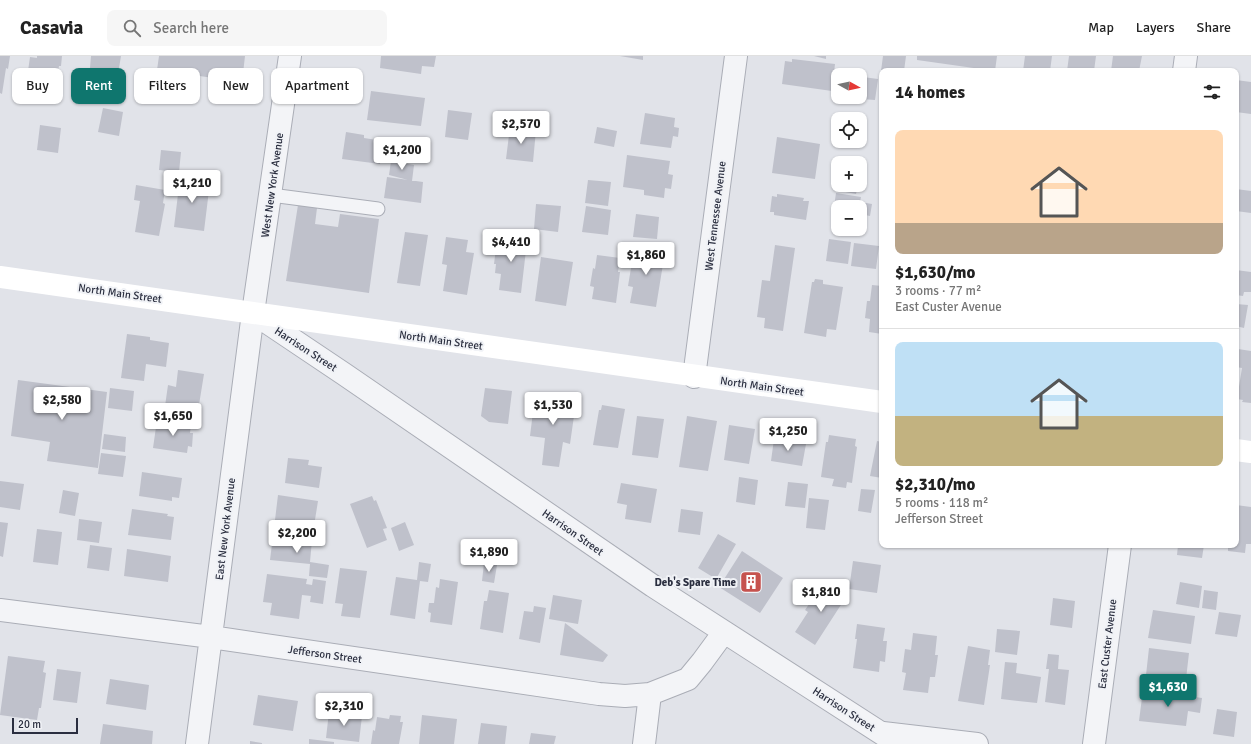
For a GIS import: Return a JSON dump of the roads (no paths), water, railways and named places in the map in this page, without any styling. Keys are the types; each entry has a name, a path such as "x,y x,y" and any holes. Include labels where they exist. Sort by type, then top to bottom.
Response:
{"main road":[{"name":"North Main Street","path":"0,277 170,300 694,377 879,402"},
{"path":"1239,450 1251,452"}],"street":[{"name":"West New York Avenue","path":"253,313 290,56"},
{"name":"West Tennessee Avenue","path":"694,377 736,56"},
{"path":"1184,68 1186,56"},
{"name":"Harrison Street","path":"253,313 351,378 653,586 890,739"},
{"name":"East New York Avenue","path":"197,744 253,313"},
{"name":"East Custer Avenue","path":"1094,744 1120,548"},
{"name":"Jefferson Street","path":"0,610 211,637 599,694 625,696 650,694 688,679 724,632"},
{"path":"644,744 650,694"},
{"path":"890,739 977,744"}],"lane":[{"path":"271,195 378,209"}],"place":[{"name":"Deb's Spare Time","path":"751,582"}]}
